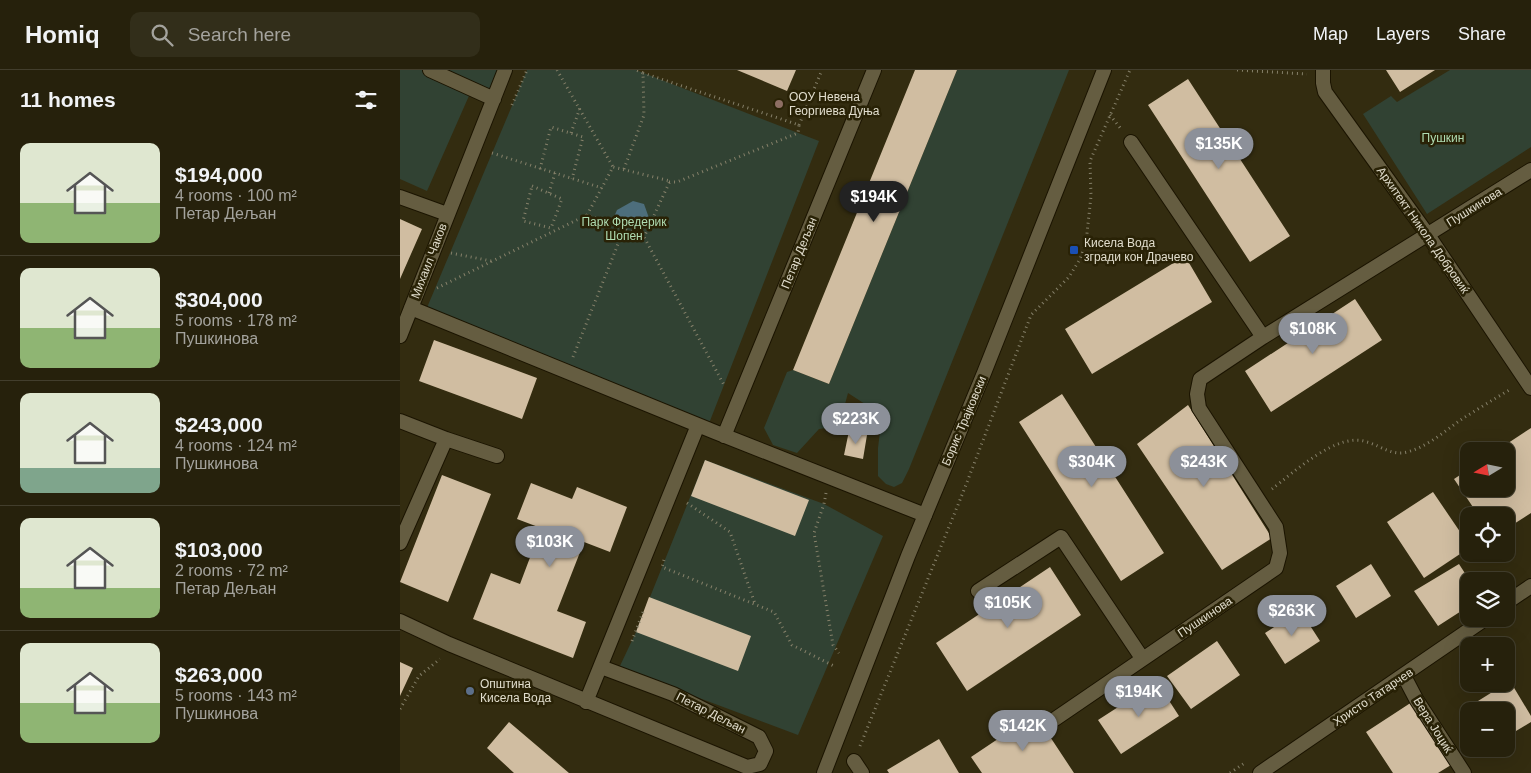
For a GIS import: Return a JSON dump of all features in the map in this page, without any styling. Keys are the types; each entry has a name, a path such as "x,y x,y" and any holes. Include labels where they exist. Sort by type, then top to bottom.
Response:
{"street":[{"path":"430,70 494,99"},
{"name":"Михаил Чаков","path":"400,336 505,70"},
{"name":"Петар Дељан","path":"724,436 874,70"},
{"name":"Борис Трајковски","path":"824,773 925,515 984,373 1104,70"},
{"name":"Архитект Никола Добровиќ","path":"1323,73 1325,92 1428,235 1529,382"},
{"path":"1131,142 1263,337"},
{"name":"Пушкинова","path":"1055,719 1276,568 1280,553 1276,527 1199,408 1197,394 1200,379 1263,337 1531,170"},
{"name":"Михаил Чаков","path":"400,197 447,214"},
{"path":"412,308 724,436 925,515"},
{"path":"400,420 446,439 496,456"},
{"path":"586,702 698,425"},
{"path":"400,543 405,518 446,439"},
{"path":"978,591 1061,537 1142,658"},
{"path":"1515,597 1531,586"},
{"name":"Петар Дељан","path":"400,620 449,644 747,768 760,764 766,750 759,737 673,694 601,666"},
{"name":"Христо Татарчев","path":"1260,773 1473,627"},
{"name":"Вера Јоциќ","path":"1404,676 1416,699 1464,773"},
{"path":"854,761 862,773"}],"path":[{"path":"509,112 527,70"},
{"path":"557,70 614,167 669,182 678,182 798,133 799,125 822,70"},
{"path":"636,70 799,125"},
{"path":"854,761 961,498 1031,315 1069,277 1080,259 1086,243 1088,224 1090,161 1130,70"},
{"path":"1237,70 1323,73"},
{"path":"624,169 644,115 643,72"},
{"path":"571,133 580,108"},
{"path":"540,169 552,127 583,137 572,179"},
{"path":"496,145 492,153 602,188"},
{"path":"439,280 435,288 587,215 614,167"},
{"path":"548,193 555,173"},
{"path":"644,237 669,182"},
{"path":"532,186 548,193 562,199 551,228 524,221 532,186"},
{"path":"587,215 644,237 724,385"},
{"path":"567,372 624,229"},
{"path":"446,262 450,253 492,261"},
{"path":"1258,500 1324,450 1346,441 1366,441 1387,450 1406,453 1421,447 1472,413 1529,382"},
{"path":"829,476 824,504 814,533 833,646 839,652"},
{"path":"691,494 687,503 730,532 755,604"},
{"path":"665,558 662,567 774,612 792,645 834,666"},
{"path":"400,710 419,676 445,655 449,644"}],"green space":[{"path":"400,70 505,70 494,99 472,89 427,191 400,179"},
{"name":"Парк Фредерик Шопен","path":"527,70 636,70 819,141 708,426 426,310"},
{"path":"957,70 1069,70 909,469 902,483 894,487 886,484 878,476 878,448 882,415 848,393 839,426 819,429 797,453 773,445 764,428 787,372 793,370 829,384"},
{"name":"Пушкин","path":"1450,70 1531,70 1531,147 1427,214 1363,114 1391,96 1397,102"},
{"path":"705,460 824,504 883,536 798,735 619,668 636,632"}],"water":[{"path":"633,201 644,204 649,218 642,231 616,223 613,219 617,210"}],"building":[{"path":"737,70 796,70 787,91"},
{"path":"915,70 957,70 829,384 793,370"},
{"path":"1386,70 1435,70 1400,92"},
{"path":"1188,79 1290,236 1250,262 1148,105"},
{"path":"400,219 422,229 400,279"},
{"path":"1185,256 1212,302 1092,374 1065,329"},
{"path":"1355,299 1382,340 1271,412 1245,371"},
{"path":"434,340 537,378 522,419 419,381"},
{"path":"1062,394 1164,553 1121,581 1019,422"},
{"path":"1188,405 1272,538 1222,570 1137,444"},
{"path":"1531,428 1531,513 1515,523 1515,507 1473,507 1467,498 1515,498 1515,442 1510,442"},
{"path":"849,431 867,435 863,459 844,455"},
{"path":"705,460 809,500 795,536 691,496"},
{"path":"442,475 491,494 448,602 400,582"},
{"path":"1460,475 1460,488 1454,479"},
{"path":"531,483 572,499 577,487 627,507 610,552 584,542 557,611 586,622 573,658 473,619 491,573 520,584 540,531 560,539 562,536 517,519"},
{"path":"1433,492 1460,532 1460,554 1424,578 1387,522"},
{"path":"1371,564 1391,596 1356,618 1336,586"},
{"path":"1459,564 1464,572 1460,572 1460,612 1438,626 1414,591"},
{"path":"1050,567 1081,615 967,691 936,643"},
{"path":"649,597 751,636 738,671 636,632"},
{"path":"1300,610 1320,641 1285,664 1265,633"},
{"path":"1217,641 1240,675 1191,709 1167,676"},
{"path":"400,662 413,668 400,696"},
{"path":"1157,682 1179,716 1121,754 1098,720"},
{"path":"1515,689 1531,716 1531,722 1515,732 1515,702 1478,701 1492,692 1515,692"},
{"path":"1412,702 1451,765 1438,773 1393,773 1366,732"},
{"path":"1035,714 1074,773 982,773 971,757"},
{"path":"509,722 569,773 514,773 487,748"},
{"path":"939,739 959,773 889,773 887,770"}],"place":[{"name":"ООУ Невена Георгиева Дуња","path":"779,104"},
{"name":"Кисела Вода згради кон Драчево","path":"1074,250"},
{"name":"Општина Кисела Вода","path":"470,691"}]}
